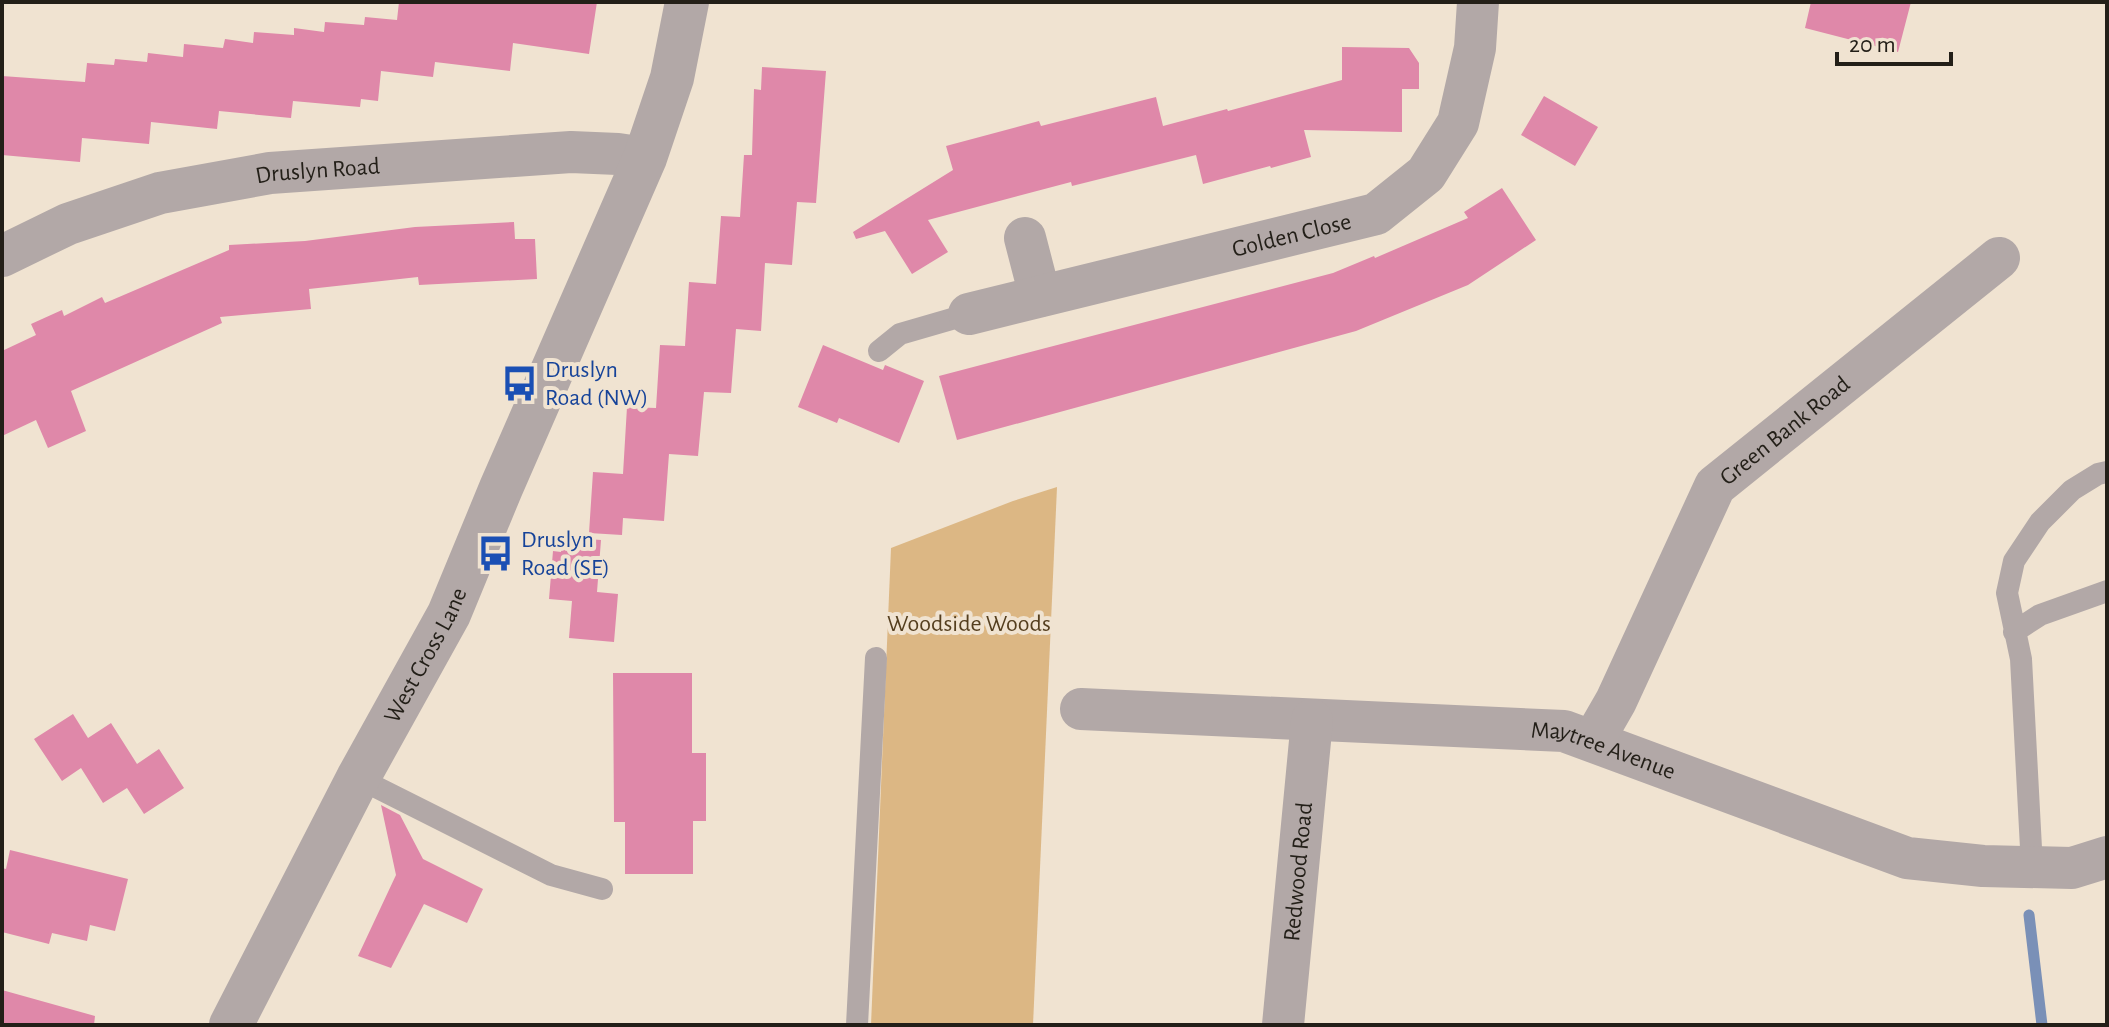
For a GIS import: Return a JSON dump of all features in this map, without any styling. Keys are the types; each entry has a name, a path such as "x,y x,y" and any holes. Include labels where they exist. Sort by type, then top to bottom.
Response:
{"street":[{"name":"West Cross Lane","path":"231,1025 358,778 449,614 645,158 672,78 687,2"},
{"name":"Golden Close","path":"969,314 1376,214 1426,174 1458,123 1475,48 1478,2"},
{"name":"Druslyn Road","path":"2,256 68,224 160,193 270,173 571,152 645,158"},
{"path":"1025,238 1040,296"},
{"name":"Green Bank Road","path":"1593,741 1616,701 1715,486 1999,258"},
{"name":"Maytree Avenue","path":"1081,709 1564,731 1907,858 1983,866 2072,868 2107,857"},
{"name":"Redwood Road","path":"1283,1025 1312,720"}],"lane":[{"path":"879,351 900,334 969,314"},
{"path":"2032,867 2021,659 2007,593 2014,561 2040,522 2072,490 2107,472"},
{"path":"2014,632 2040,615 2107,591"},
{"path":"857,1025 876,658"},
{"path":"358,778 551,875 602,889"}],"green space":[{"name":"Woodside Woods","path":"1057,487 1033,1025 871,1025 891,548"}],"building":[{"path":"399,2 597,2 589,54 513,43 510,71 435,62 433,77 381,71 378,101 361,99 360,107 293,101 291,118 219,111 217,129 151,122 149,144 82,138 80,162 2,155 2,76 85,82 87,63 114,65 115,59 147,62 148,53 183,57 184,44 223,48 225,39 253,43 254,32 294,35 294,28 324,32 325,22 364,25 365,17 397,20"},
{"path":"1811,2 1911,2 1898,52 1805,28"},
{"path":"1342,47 1409,48 1419,63 1419,89 1402,89 1402,132 1304,130 1311,157 1271,168 1203,184 1196,155 1072,186 1071,182 928,220 948,252 912,274 885,231 856,239 853,232 953,170 946,146 1039,121 1041,126 1156,97 1163,126 1228,111 1342,80"},
{"path":"762,67 826,71 816,203 797,202 792,265 765,263 761,331 736,329 731,393 704,392 698,456 669,454 664,521 623,518 622,535 589,533 593,472 623,474 627,407 656,408 660,345 685,346 689,282 716,284 721,216 740,217 744,155 752,155 754,89 761,90"},
{"path":"1544,96 1598,127 1575,166 1521,135"},
{"path":"1502,188 1536,240 1468,285 1356,331 957,440 939,376 1333,273 1468,218 1464,212"},
{"path":"514,222 515,239 535,239 537,279 419,285 418,277 309,289 311,309 220,317 222,323 71,391 86,431 48,448 36,420 2,436 2,351 36,335 31,324 62,310 64,316 102,297 105,303 229,250 229,245 305,241 415,227"},
{"path":"823,345 883,370 885,365 924,381 899,443 839,418 837,423 798,407"},
{"path":"562,537 601,540 597,592 618,594 614,642 569,638 572,601 549,599 553,551 561,552"},
{"path":"613,673 692,673 692,753 706,753 706,821 693,821 693,874 625,874 625,822 614,822"},
{"path":"73,714 88,738 111,723 137,764 159,749 184,788 144,814 127,788 103,803 81,768 62,781 34,739"},
{"path":"381,805 400,815 423,859 483,889 467,923 424,904 391,968 358,956 396,875"},
{"path":"10,850 128,879 115,931 90,925 87,941 52,933 49,944 2,932 2,868 6,869"},
{"path":"2,990 95,1016 94,1025 2,1025"}],"waterway":[{"path":"2029,915 2042,1025"}],"place":[{"name":"Druslyn Road (NW)","path":"519,383"},
{"name":"Druslyn Road (SE)","path":"495,553"}]}
